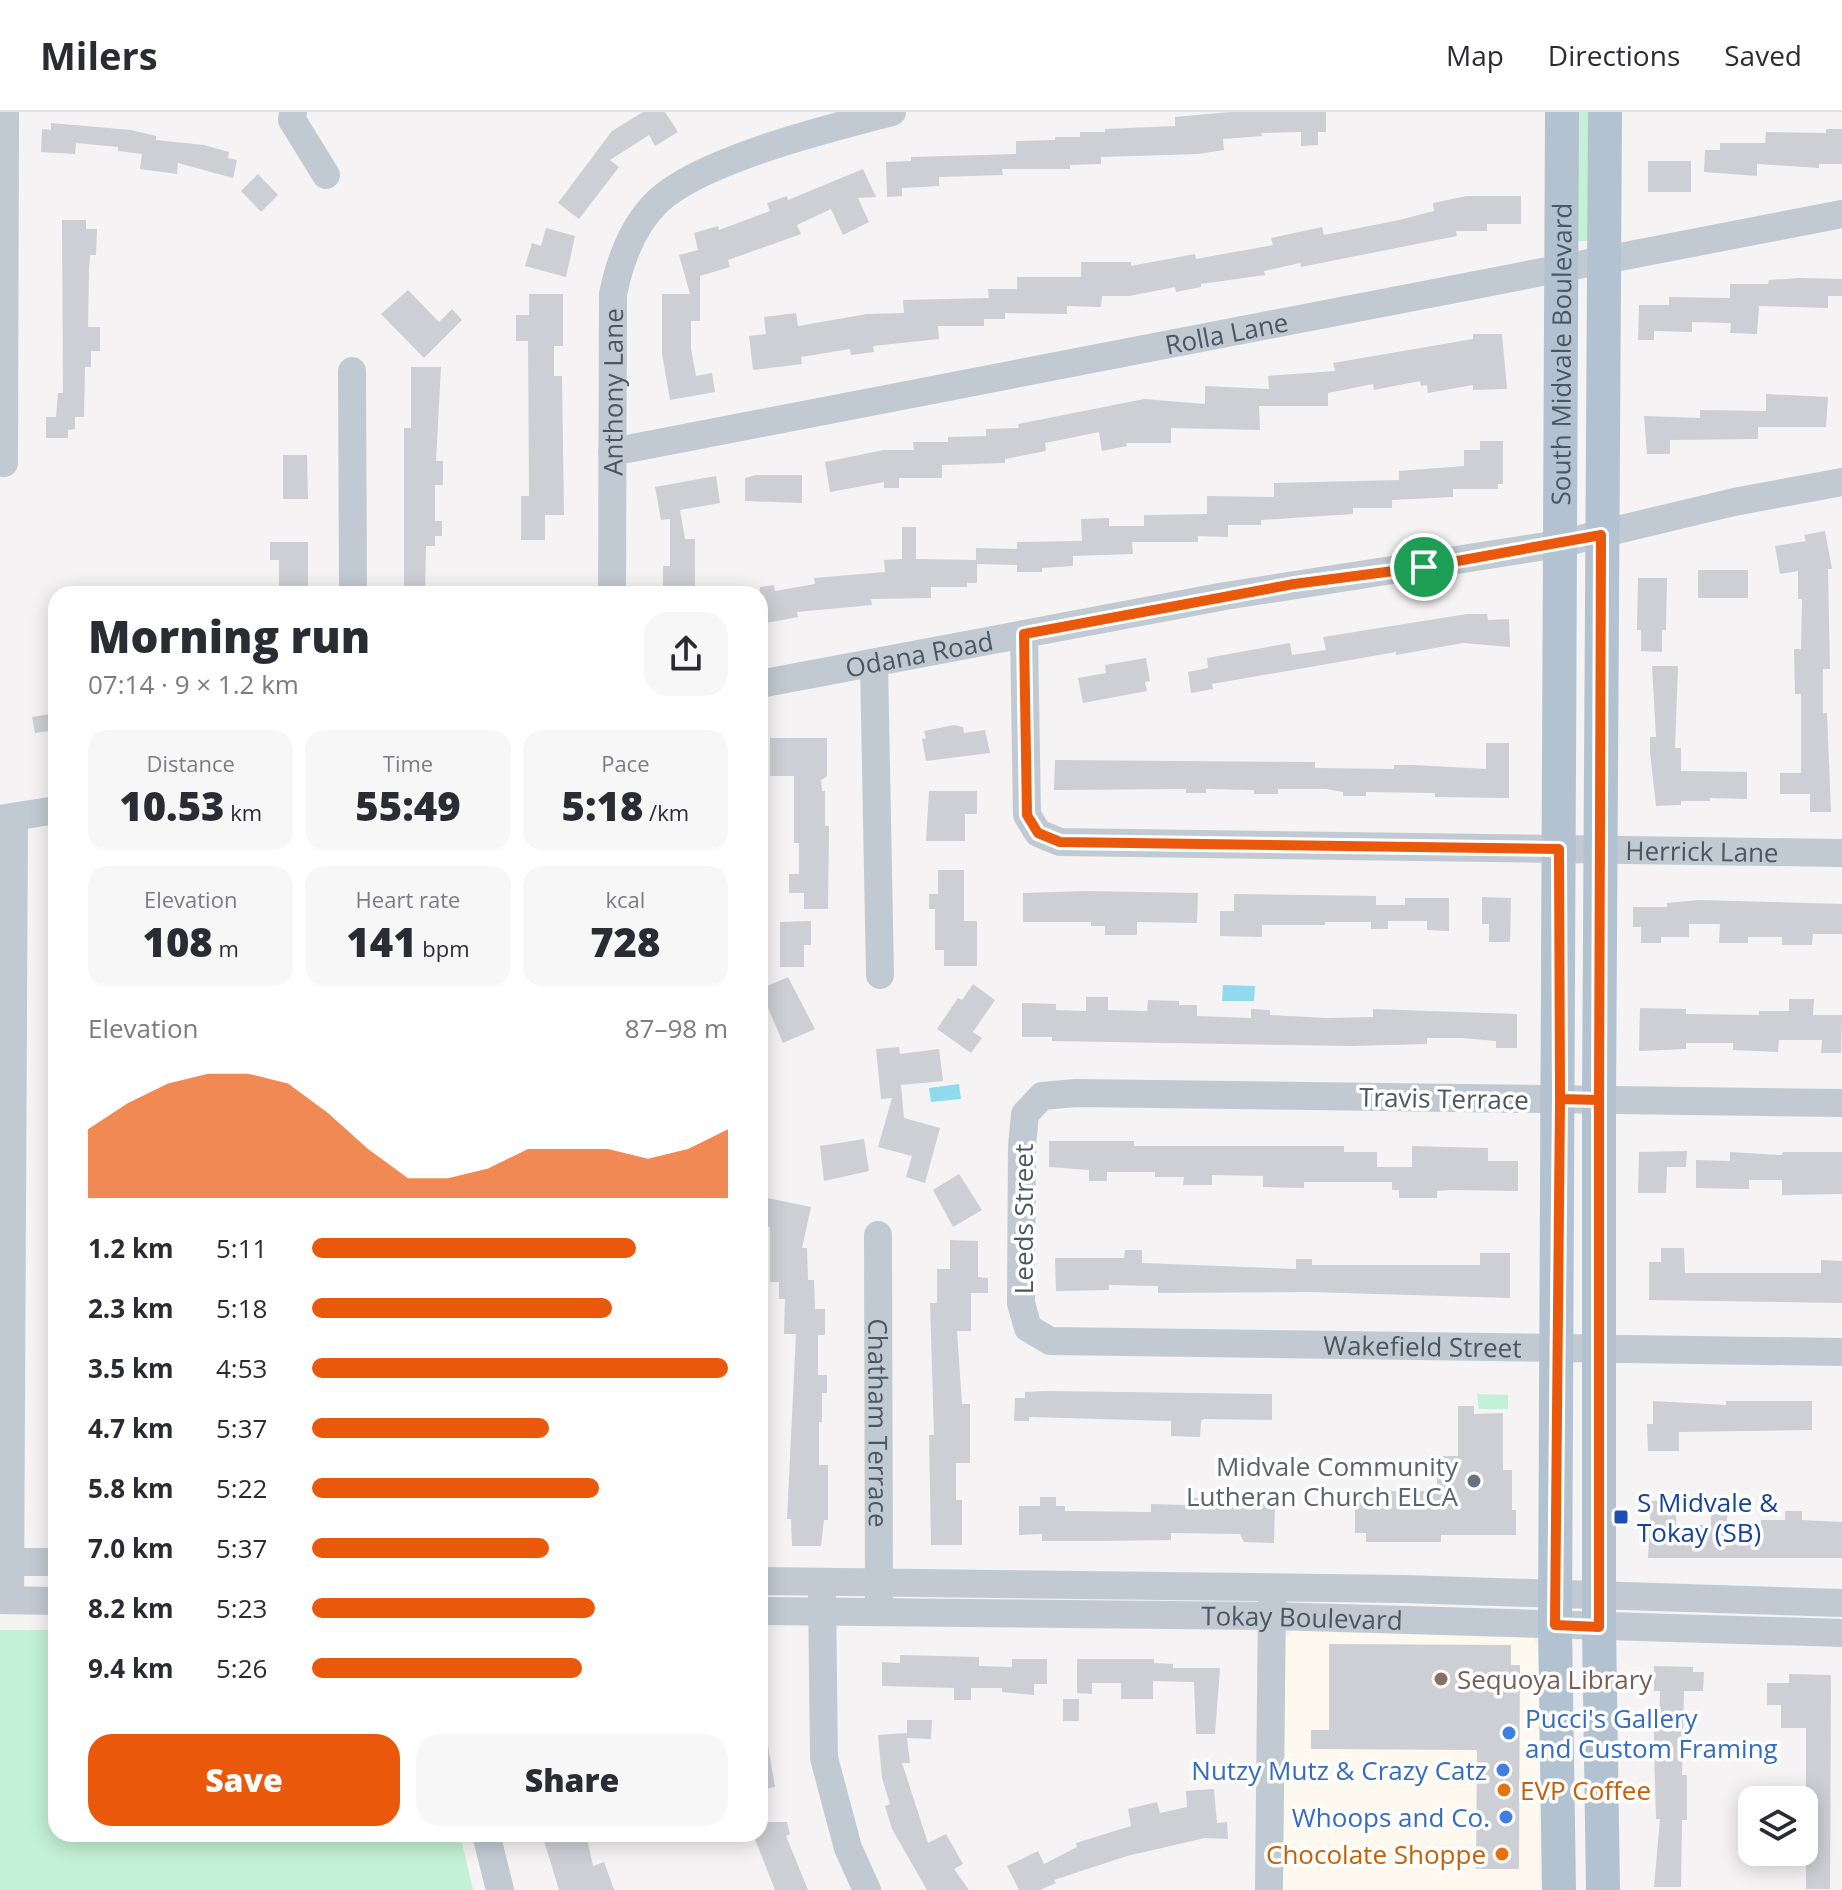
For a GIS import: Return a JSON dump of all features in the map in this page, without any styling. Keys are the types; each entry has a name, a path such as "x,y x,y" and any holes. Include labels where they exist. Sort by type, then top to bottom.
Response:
{"main road":[{"name":"South Midvale Boulevard","path":"1559,1890 1555,1610 1559,1350 1562,112"},
{"name":"South Midvale Boulevard","path":"1603,1890 1599,1612 1599,1100 1605,112"}],"street":[{"path":"4,463 5,112"},
{"name":"Anthony Lane","path":"612,586 613,294 619,263 632,235 658,202 697,175 815,133 892,112"},
{"path":"287,115 326,175"},
{"name":"Rolla Lane","path":"612,452 1561,271 1603,259 1842,214"},
{"path":"352,371 353,586"},
{"name":"Odana Road","path":"768,683 1364,573 1428,551 1559,536 1842,482"},
{"name":"Herrick Lane","path":"1024,634 1027,815 1038,833 1060,842 1842,853"},
{"path":"874,663 880,975"},
{"path":"48,811 7,818 5,1562 5,1600 48,1601"},
{"name":"Travis Terrace","path":"1047,1095 1842,1103"},
{"name":"Leeds Street","path":"1047,1095 1025,1114 1021,1303 1028,1328 1050,1341"},
{"name":"Chatham Terrace","path":"878,1235 879,1612"},
{"name":"Wakefield Street","path":"1050,1341 1842,1352"},
{"path":"5,1562 48,1562"},
{"name":"Tokay Boulevard","path":"768,1581 1272,1587 1842,1633"},
{"path":"822,1583 824,1758 848,1848 867,1890"},
{"path":"1269,1890 1272,1587"},
{"name":"Tokay Boulevard","path":"1599,1612 1842,1603"},
{"name":"Tokay Boulevard","path":"768,1611 1271,1616 1555,1610"},
{"path":"488,1842 500,1890"}],"shaded area":[{"path":"1292,1629 1534,1638 1539,1654 1539,1890 1278,1890 1283,1853 1283,1643"}],"green space":[{"path":"1574,112 1593,112 1590,241 1577,241"},
{"path":"1477,1394 1508,1395 1508,1409 1479,1409"},
{"path":"0,1630 48,1630 48,1842 462,1842 473,1890 0,1890"}],"water":[{"path":"1223,985 1255,986 1254,1001 1222,1001"},
{"path":"959,1084 961,1099 931,1102 929,1088"}],"building":[{"path":"643,112 665,112 678,132 655,146 649,135 610,160 619,167 579,219 558,203 612,131"},
{"path":"1230,112 1326,112 1326,132 1318,132 1318,145 1301,146 1301,132 1261,133 1262,136 1223,139 1224,150 1198,154 1101,157 1101,164 1070,165 1070,169 1002,169 1003,175 939,177 939,186 902,188 902,196 887,197 886,162 911,161 911,157 1016,154 1016,141 1080,137 1080,132 1105,132 1105,129 1175,126 1175,117"},
{"path":"51,123 131,130 156,136 156,140 204,145 229,152 228,158 237,160 233,178 178,163 177,174 140,169 142,154 118,151 118,147 76,143 75,154 41,152 42,129 51,130"},
{"path":"1826,129 1842,129 1842,164 1819,164 1819,168 1757,164 1757,176 1704,172 1705,150 1720,150 1720,143 1765,143 1766,132 1826,133"},
{"path":"1648,161 1691,161 1691,192 1648,192"},
{"path":"863,169 876,197 858,198 869,222 843,235 831,209 797,225 801,234 728,260 730,267 700,276 700,321 691,321 691,349 696,376 712,373 715,392 670,400 662,354 662,294 690,294 679,255 698,250 694,233 718,226 719,230 770,211 767,203 787,196 788,200"},
{"path":"258,174 278,195 261,212 241,191"},
{"path":"1467,196 1521,196 1521,224 1487,224 1487,231 1456,231 1457,236 1301,267 1300,263 1264,271 1265,275 1201,284 1201,287 1176,292 1175,287 1129,296 1102,296 1101,307 1067,306 1067,314 1005,313 1005,319 984,319 984,326 938,326 939,339 873,346 874,352 851,355 850,349 801,357 802,364 753,370 749,336 766,334 764,317 796,313 798,326 867,314 904,313 903,300 989,298 988,289 1017,289 1017,277 1081,277 1081,262 1131,262 1131,266 1195,254 1196,259 1273,245 1271,238 1322,227 1324,235 1399,220 1434,211 1433,203"},
{"path":"62,220 86,220 86,229 97,229 96,255 90,255 88,327 100,327 100,351 91,351 91,367 85,367 84,417 75,417 75,429 68,430 68,438 46,438 46,417 56,417 58,393 63,393"},
{"path":"546,228 575,236 566,277 525,266 532,243 541,246"},
{"path":"1842,279 1842,296 1828,296 1828,308 1759,306 1757,334 1730,333 1731,323 1692,322 1692,332 1654,331 1654,340 1638,340 1639,305 1669,305 1669,297 1730,298 1730,284 1768,284 1769,280"},
{"path":"408,290 439,322 452,309 462,320 424,358 381,314"},
{"path":"529,294 563,294 563,346 554,346 554,376 562,376 564,515 545,515 545,540 521,540 521,496 529,496 528,341 516,341 516,315 529,315"},
{"path":"1473,334 1502,334 1507,389 1473,390 1473,385 1428,393 1427,385 1421,386 1420,381 1374,390 1373,384 1328,393 1328,406 1259,406 1260,430 1171,428 1171,443 1126,443 1127,446 1102,451 1099,432 1045,443 1046,451 1005,459 1005,463 942,465 942,478 899,478 899,488 884,488 884,482 830,492 825,462 884,450 914,450 913,442 948,442 948,437 986,436 986,429 1019,428 1018,424 1144,399 1205,404 1205,386 1269,389 1268,376 1335,371 1333,363 1473,339"},
{"path":"411,367 441,367 436,461 443,461 443,485 435,485 435,521 442,521 442,536 435,536 435,546 426,546 425,586 404,586 404,428 411,428"},
{"path":"1766,394 1828,397 1826,427 1758,427 1758,439 1670,440 1670,454 1647,454 1644,416 1700,418 1700,410 1766,411"},
{"path":"1480,441 1503,441 1503,484 1498,484 1498,489 1453,489 1453,497 1392,500 1392,508 1353,508 1353,514 1261,520 1261,525 1228,525 1228,537 1198,536 1198,542 1132,542 1133,554 1073,556 1073,566 1042,568 1042,572 1017,572 1017,565 977,564 977,583 967,583 967,587 931,587 931,598 871,599 872,605 797,612 798,617 768,623 767,586 774,585 775,591 815,584 814,578 885,572 884,560 902,559 902,527 916,527 916,559 976,560 976,548 1017,549 1017,542 1082,541 1081,519 1109,518 1109,526 1144,526 1144,515 1207,514 1207,496 1274,497 1274,483 1399,480 1399,471 1464,466 1464,450 1480,450"},
{"path":"283,455 307,455 308,499 283,499"},
{"path":"756,475 802,475 802,503 745,501 745,478"},
{"path":"716,476 720,503 680,510 685,539 695,539 695,586 663,586 663,566 670,566 670,519 661,520 655,487"},
{"path":"1825,531 1832,569 1828,569 1830,669 1823,669 1823,713 1827,713 1831,812 1810,812 1810,794 1780,794 1780,773 1801,773 1801,694 1795,694 1794,649 1801,649 1802,599 1798,599 1798,571 1780,574 1775,546 1806,541 1804,535"},
{"path":"270,542 308,542 308,586 279,586 279,560 270,560"},
{"path":"1698,570 1748,570 1748,598 1698,598"},
{"path":"1638,578 1667,578 1666,630 1662,630 1662,652 1641,651 1641,630 1637,630"},
{"path":"1467,614 1487,614 1488,620 1509,619 1510,647 1463,643 1396,655 1396,652 1212,684 1213,689 1191,693 1188,672 1208,668 1207,658 1290,643 1292,655 1326,650 1323,637"},
{"path":"1146,658 1150,681 1145,682 1147,691 1083,703 1078,678 1106,673 1105,665"},
{"path":"1652,666 1678,666 1675,748 1681,748 1681,771 1747,772 1747,799 1710,798 1710,801 1681,801 1681,805 1656,806 1650,752 1650,737 1656,737"},
{"path":"48,714 48,731 35,733 32,717"},
{"path":"954,725 963,727 964,733 985,730 990,753 926,761 922,739 926,738 924,731"},
{"path":"770,738 827,738 827,776 821,780 822,791 825,791 825,826 829,826 828,909 804,909 804,893 789,893 789,874 799,874 799,843 794,843 794,776 770,776"},
{"path":"1486,743 1509,743 1509,798 1366,792 1366,796 1343,796 1343,792 1326,789 1278,789 1278,794 1206,789 1206,793 1186,793 1186,789 1054,790 1055,760 1315,762 1315,768 1394,769 1394,765 1414,765 1486,769"},
{"path":"929,791 977,791 977,814 965,814 965,841 926,841"},
{"path":"938,870 964,870 964,921 977,921 977,966 944,966 944,950 935,950 935,909 929,909 929,894 938,894"},
{"path":"1023,893 1198,893 1197,923 1137,922 1137,935 1105,935 1105,926 1091,926 1091,922 1023,922"},
{"path":"1234,894 1376,896 1376,905 1405,905 1405,898 1449,898 1449,931 1427,930 1427,921 1388,921 1388,929 1371,929 1371,922 1325,922 1325,925 1262,925 1262,937 1220,936 1220,911 1234,911"},
{"path":"1482,897 1511,898 1510,942 1489,942 1489,924 1482,924"},
{"path":"1699,900 1842,904 1842,934 1813,934 1812,945 1782,945 1782,937 1748,937 1748,943 1719,943 1720,924 1689,924 1689,937 1661,937 1661,943 1641,943 1641,927 1633,927 1633,907 1667,907 1667,903"},
{"path":"811,921 811,945 804,945 804,967 780,967 780,922"},
{"path":"788,977 815,1029 783,1043 768,1008 768,986"},
{"path":"973,984 995,1000 973,1032 982,1038 971,1053 937,1029 958,998 962,1000"},
{"path":"1086,997 1108,997 1108,1010 1147,1011 1148,1000 1179,1001 1179,1005 1197,1005 1197,1016 1251,1018 1251,1009 1270,1010 1270,1015 1327,1018 1373,1017 1373,1009 1517,1014 1517,1048 1496,1048 1496,1041 1462,1038 1427,1038 1427,1044 1352,1046 1052,1041 1052,1037 1022,1037 1022,1003 1056,1004 1056,1010 1086,1011"},
{"path":"1789,999 1814,999 1813,1015 1842,1015 1841,1053 1821,1053 1822,1040 1779,1040 1778,1052 1733,1050 1733,1043 1686,1043 1686,1049 1639,1051 1640,1008 1686,1009 1686,1014 1759,1015 1759,1011 1789,1011"},
{"path":"899,1047 900,1054 939,1049 943,1081 901,1085 904,1118 940,1128 925,1183 906,1177 912,1156 878,1147 892,1098 881,1099 876,1049"},
{"path":"864,1139 869,1171 824,1181 820,1146"},
{"path":"1049,1141 1134,1141 1134,1146 1344,1146 1344,1152 1377,1152 1377,1167 1412,1167 1412,1146 1488,1148 1488,1161 1518,1161 1518,1191 1451,1190 1437,1191 1437,1198 1399,1198 1399,1190 1392,1190 1392,1182 1304,1182 1304,1188 1263,1187 1263,1176 1212,1175 1212,1185 1183,1185 1184,1177 1155,1177 1155,1172 1107,1172 1107,1181 1089,1181 1089,1170 1049,1167"},
{"path":"1687,1151 1686,1167 1667,1167 1666,1193 1638,1193 1639,1152"},
{"path":"1730,1152 1782,1155 1783,1152 1842,1152 1842,1194 1782,1195 1782,1180 1749,1180 1749,1189 1696,1188 1696,1160 1730,1161"},
{"path":"959,1174 982,1210 953,1227 933,1190"},
{"path":"768,1198 811,1207 802,1248 807,1248 808,1280 814,1280 815,1309 825,1309 825,1335 818,1335 818,1375 827,1375 827,1393 822,1393 822,1422 819,1422 819,1465 828,1465 828,1520 824,1520 821,1546 792,1546 791,1519 787,1519 796,1334 784,1334 785,1299 779,1299 779,1282 770,1282"},
{"path":"950,1240 978,1241 978,1277 988,1278 988,1293 971,1293 971,1331 957,1331 962,1404 970,1404 970,1463 956,1463 956,1500 962,1500 962,1545 931,1545 929,1435 934,1435 930,1303 937,1303 937,1269 950,1269"},
{"path":"1661,1248 1684,1248 1685,1273 1821,1273 1821,1260 1842,1261 1842,1303 1649,1300 1649,1262 1661,1262"},
{"path":"1125,1250 1142,1250 1142,1263 1296,1269 1296,1259 1312,1259 1312,1265 1480,1265 1480,1253 1510,1253 1510,1298 1309,1292 1158,1293 1158,1286 1109,1285 1109,1290 1056,1291 1055,1258 1124,1258"},
{"path":"1025,1392 1272,1394 1272,1420 1204,1419 1201,1421 1200,1437 1171,1436 1171,1421 1029,1417 1029,1421 1014,1421 1015,1398 1025,1398"},
{"path":"1653,1401 1726,1405 1726,1401 1812,1401 1812,1430 1679,1432 1679,1451 1648,1451 1647,1424 1653,1424"},
{"name":"Midvale Community Lutheran Church ELCA","path":"1458,1406 1474,1406 1474,1414 1503,1413 1503,1470 1512,1470 1512,1510 1516,1510 1516,1535 1441,1535 1441,1542 1366,1542 1366,1533 1355,1533 1355,1496 1366,1496 1366,1491 1437,1491 1437,1456 1458,1456"},
{"path":"1040,1497 1056,1497 1056,1506 1065,1506 1065,1511 1151,1512 1151,1504 1185,1505 1185,1497 1200,1498 1200,1502 1275,1504 1274,1543 1244,1542 1240,1534 1171,1533 1171,1540 1099,1541 1042,1541 1042,1534 1019,1535 1019,1506 1040,1506"},
{"path":"1676,1500 1676,1525 1711,1525 1711,1514 1727,1514 1727,1525 1761,1526 1761,1520 1785,1520 1785,1511 1802,1511 1802,1520 1842,1522 1842,1558 1648,1558 1651,1501"},
{"path":"1329,1644 1511,1645 1511,1665 1520,1665 1519,1869 1476,1869 1477,1750 1311,1749 1311,1730 1329,1730"},
{"path":"900,1655 979,1657 979,1666 1012,1667 1012,1659 1047,1659 1047,1684 1034,1684 1034,1695 1002,1692 1002,1688 971,1688 971,1700 954,1700 954,1688 882,1686 882,1662 900,1663"},
{"path":"1077,1659 1154,1659 1154,1663 1173,1664 1173,1668 1220,1668 1215,1734 1196,1734 1194,1682 1153,1681 1153,1699 1121,1699 1121,1683 1092,1683 1092,1694 1077,1693"},
{"path":"1654,1666 1693,1667 1693,1672 1704,1672 1703,1691 1684,1691 1682,1775 1687,1775 1687,1820 1682,1820 1681,1887 1654,1887 1660,1819 1656,1819 1654,1729 1659,1729 1660,1691 1654,1691"},
{"path":"1789,1674 1831,1675 1830,1889 1806,1889 1806,1866 1818,1866 1818,1786 1806,1786 1806,1728 1781,1728 1781,1705 1767,1705 1767,1683 1789,1683"},
{"path":"1063,1699 1079,1699 1079,1721 1063,1721"},
{"path":"907,1720 932,1720 931,1739 907,1738 910,1763 902,1763 928,1843 946,1834 963,1864 954,1869 969,1890 927,1890 892,1829 885,1806 890,1804 882,1778 878,1735 907,1733"},
{"path":"768,1746 775,1787 768,1788"},
{"path":"1214,1789 1217,1823 1227,1822 1228,1839 1205,1838 1127,1856 1054,1880 1056,1883 1040,1890 1019,1890 1007,1866 1038,1851 1044,1864 1077,1847 1076,1843 1131,1826 1128,1809 1157,1802 1160,1813 1187,1807 1186,1791"},
{"path":"768,1822 787,1822 790,1834 786,1836 808,1890 775,1890 756,1842 768,1842"},
{"path":"544,1842 588,1842 593,1866 604,1862 614,1890 559,1890"}],"place":[{"name":"Midvale Community Lutheran Church ELCA","path":"1474,1481"},
{"name":"S Midvale & Tokay (SB)","path":"1621,1517"},
{"name":"Sequoya Library","path":"1441,1679"},
{"name":"Pucci's Gallery and Custom Framing","path":"1509,1733"},
{"name":"Nutzy Mutz & Crazy Catz","path":"1503,1770"},
{"name":"EVP Coffee","path":"1504,1790"},
{"name":"Whoops and Co.","path":"1506,1817"},
{"name":"Chocolate Shoppe","path":"1502,1854"}],"route":[{"path":"1424,567 1294,584 1024,634 1027,815 1038,833 1060,842 1559,849 1560,1099 1599,1100 1599,1627 1555,1625 1560,1099 1599,1100 1601,535 1424,567"}]}
